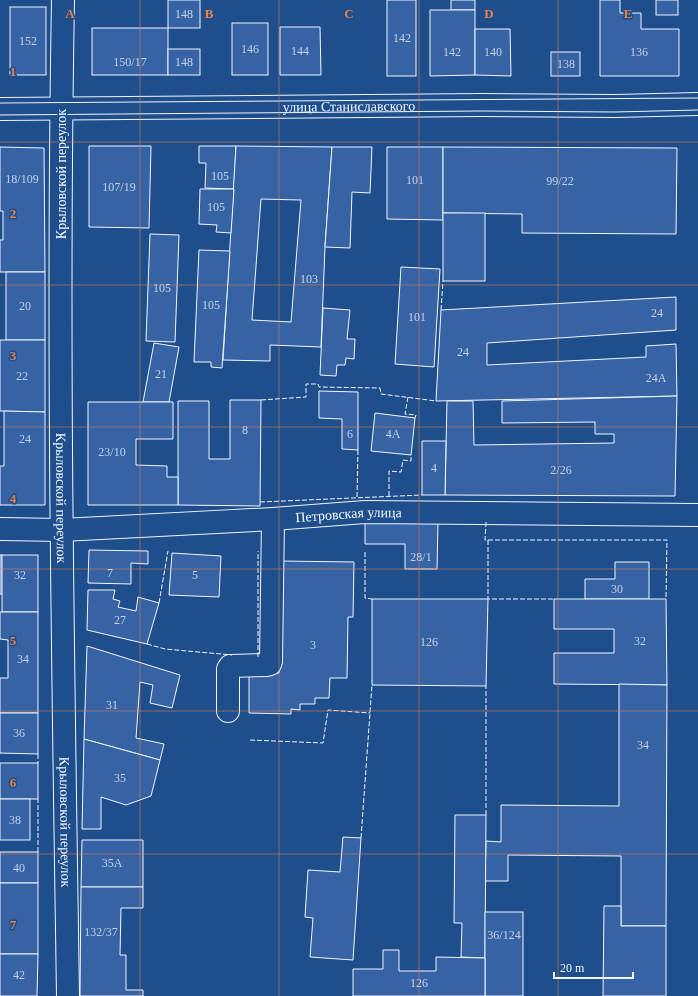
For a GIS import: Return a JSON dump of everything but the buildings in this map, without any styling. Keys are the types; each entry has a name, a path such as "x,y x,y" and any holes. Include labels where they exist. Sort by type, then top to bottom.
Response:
{"street":[{"name":"Крыловской переулок","path":"63,0 61,109 62,530 68,996"},
{"name":"улица Станиславского","path":"0,109 482,105 615,106 698,104"},
{"name":"Петровская улица","path":"0,529 62,530 273,519 365,512 698,515"},
{"path":"228,711 228,669 230,666 266,665 270,664 271,661 273,519"}],"tram line":[{"path":"0,103 698,98"},
{"path":"0,115 482,111 615,112 698,110"}],"fence":[{"path":"441,310 443,281"},
{"path":"261,400 306,397 306,384 318,384 319,387 380,388 381,394 436,401"},
{"path":"408,397 405,414 416,415 415,418"},
{"path":"357,497 358,450"},
{"path":"389,496 389,471 401,472 403,460 411,461 411,455"},
{"path":"260,502 422,495"},
{"path":"486,522 485,540 667,540 666,599"},
{"path":"488,540 488,599 554,599"},
{"path":"159,603 168,551"},
{"path":"258,551 258,657"},
{"path":"365,552 365,598 372,599"},
{"path":"147,644 165,649 232,655"},
{"path":"361,838 372,685"},
{"path":"486,686 486,815"},
{"path":"250,740 323,743 328,710 370,713"},
{"path":"38,754 38,763"},
{"path":"38,799 38,852"}]}
